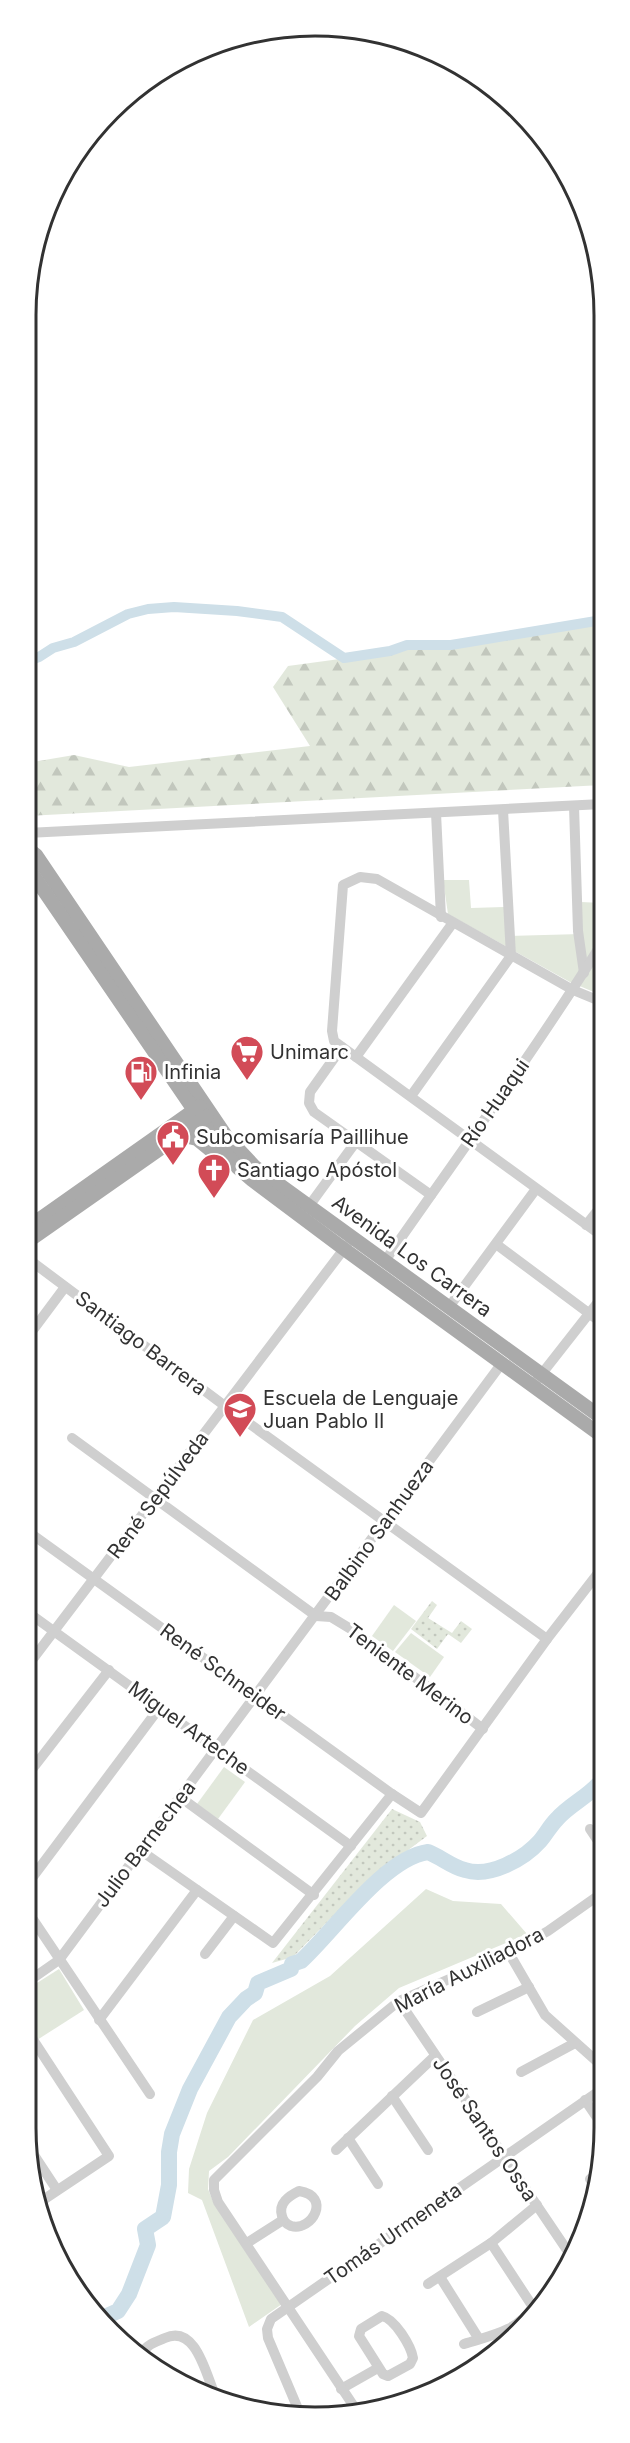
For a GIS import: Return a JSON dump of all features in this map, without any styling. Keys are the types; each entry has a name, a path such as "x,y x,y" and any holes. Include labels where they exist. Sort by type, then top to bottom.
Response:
{"main road":[{"name":"Avenida Los Carrera","path":"36,867 203,1112 225,1153 252,1180 502,1363 537,1380 594,1413"},
{"name":"Avenida Los Carrera","path":"203,1112 246,1159 449,1307 594,1429"},
{"path":"36,1236 180,1135 203,1112"},
{"path":"36,1222 203,1112"},
{"path":"180,1135 197,1140 244,1177 252,1180"}],"street":[{"path":"36,833 594,805"},
{"path":"574,806 578,931 584,973"},
{"path":"411,1096 512,956 503,810"},
{"path":"436,813 441,917"},
{"path":"594,999 573,990 452,924 377,879 360,877 342,885 332,1031 334,1041 594,1230"},
{"path":"356,1057 452,924"},
{"name":"Río Huaqui","path":"385,1261 470,1141 594,957"},
{"path":"342,1047 310,1092 309,1103 314,1112 431,1195"},
{"path":"309,1206 356,1143"},
{"path":"449,1307 536,1189"},
{"path":"586,1225 594,1215"},
{"name":"René Sepúlveda","path":"36,1655 352,1238"},
{"path":"496,1244 594,1317"},
{"name":"Santiago Barrera","path":"36,1265 225,1406 547,1639"},
{"path":"36,1326 65,1287"},
{"path":"537,1380 594,1307"},
{"name":"Balbino Sanhueza","path":"255,1696 502,1363"},
{"name":"Teniente Merino","path":"72,1438 316,1616 331,1617 354,1631 483,1728"},
{"name":"René Schneider","path":"36,1537 421,1813 483,1728"},
{"path":"483,1728 594,1578"},
{"name":"Miguel Arteche","path":"36,1618 351,1846"},
{"path":"36,1764 109,1670"},
{"name":"Julio Barnechea","path":"36,1976 59,1960 255,1696"},
{"path":"36,1873 160,1707"},
{"path":"140,1850 273,1943 314,1895 392,1794"},
{"path":"180,1797 314,1895"},
{"path":"590,1829 594,1835"},
{"path":"99,2020 197,1890"},
{"name":"María Auxiliadora","path":"247,2243 218,2202 214,2180 317,2077 338,2051 399,2001 509,1953 548,1931 594,1899"},
{"path":"205,1954 234,1916"},
{"path":"36,1924 150,2094"},
{"path":"509,1953 545,2015 594,2059"},
{"path":"477,2012 529,1987"},
{"name":"José Santos Ossa","path":"399,2001 566,2249"},
{"path":"521,2072 575,2043"},
{"path":"36,2044 109,2156 45,2198"},
{"path":"336,2150 435,2056"},
{"name":"Tomás Urmeneta","path":"297,2406 267,2333 271,2319 594,2094"},
{"path":"392,2096 428,2150"},
{"path":"585,2100 594,2113"},
{"path":"348,2138 378,2184"},
{"path":"38,2161 57,2190"},
{"path":"428,2284 491,2243 537,2205"},
{"path":"283,2220 247,2243 352,2405"},
{"path":"491,2243 531,2304"},
{"path":"440,2277 479,2339"},
{"path":"382,2316 390,2319 410,2349 413,2358 410,2364 388,2376 378,2368 359,2336 361,2329 382,2316"},
{"path":"464,2344 510,2327"},
{"path":"145,2349 171,2335 185,2337 194,2346 212,2387"},
{"path":"341,2389 378,2368"}],"green space":[{"path":"594,621 594,785 36,816 36,761 74,755 129,767 310,746 273,687 288,666 362,656 407,645 451,645"},
{"path":"443,880 469,880 471,908 504,907 506,936 581,934 581,902 594,903 594,992 570,982 448,914"},
{"path":"432,1601 437,1605 428,1618 452,1633 461,1621 472,1629 461,1643 448,1634 437,1649 411,1629"},
{"path":"394,1605 416,1621 393,1651 372,1636"},
{"path":"411,1633 444,1657 430,1677 395,1652"},
{"path":"224,1767 245,1782 218,1819 197,1804"},
{"path":"392,1809 420,1822 427,1836 368,1880 293,1957 272,1963"},
{"path":"426,1889 453,1901 501,1904 527,1934 399,1988 355,2026 228,2157 209,2171 208,2189 214,2204 282,2304 249,2327 202,2200 188,2193 189,2169 207,2113 253,2020 330,1976"},
{"path":"59,1969 84,2010 36,2041 36,1984"}],"waterway":[{"path":"36,658 53,648 74,642 128,614 148,609 174,607 237,611 282,617 344,658 390,651 407,645 451,645 594,621"},
{"path":"108,2315 118,2311 129,2294 148,2245 145,2229 163,2217 169,2185 169,2152 172,2134 190,2089 229,2017 255,1993 258,1983 291,1969 292,1964 301,1961 377,1881 411,1857 428,1852 456,1867 475,1872 506,1865 533,1848 562,1814 594,1789"}],"place":[{"name":"Unimarc","path":"247,1081"},
{"name":"Infinia","path":"141,1101"},
{"name":"Subcomisaría Paillihue","path":"173,1166"},
{"name":"Santiago Apóstol","path":"214,1199"},
{"name":"Escuela de Lenguaje Juan Pablo II","path":"240,1438"}]}
